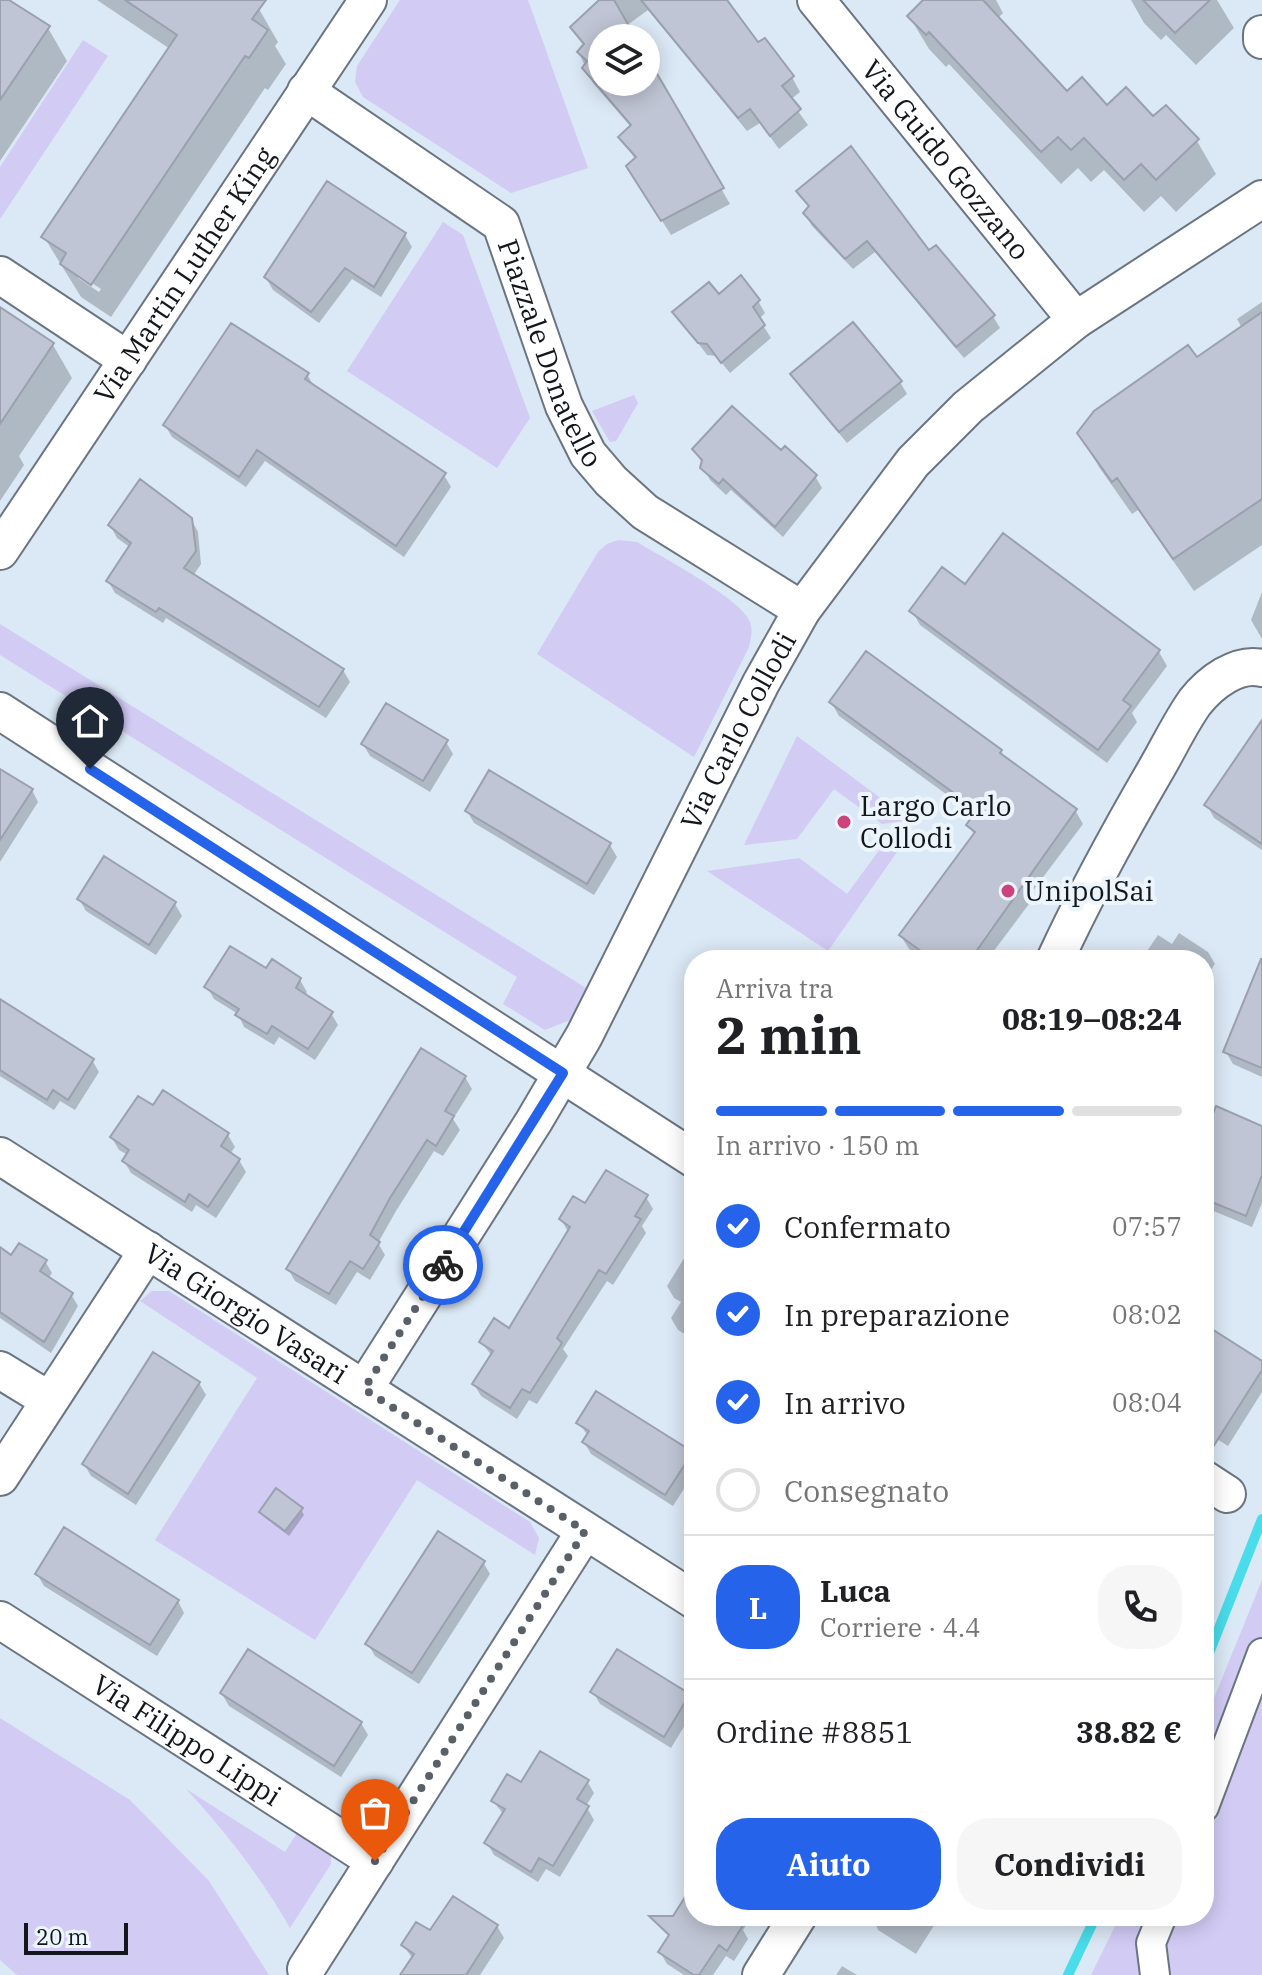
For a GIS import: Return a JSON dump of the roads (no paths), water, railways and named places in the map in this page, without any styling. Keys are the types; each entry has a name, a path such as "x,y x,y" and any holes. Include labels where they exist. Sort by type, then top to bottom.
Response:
{"street":[{"name":"Via Martin Luther King","path":"1,547 368,0"},
{"name":"Via Guido Gozzano","path":"816,0 1076,320"},
{"name":"Piazzale Donatello","path":"306,91 501,224 564,406 588,454 611,481 645,512 802,610"},
{"name":"Via Carlo Collodi","path":"364,1389 563,1073 616,978 761,683 802,610 913,462 968,407 1076,320 1262,199"},
{"path":"0,275 128,360"},
{"path":"1060,950 1076,914 1195,702 1216,681 1235,670 1252,666 1262,668"},
{"path":"0,711 684,1152"},
{"name":"Via Giorgio Vasari","path":"0,1156 684,1594"},
{"path":"0,1477 148,1250"},
{"path":"0,1370 49,1400"},
{"path":"306,1969 585,1531"},
{"name":"Via Filippo Lippi","path":"0,1620 375,1861"},
{"path":"1214,1780 1262,1653"},
{"path":"761,1975 792,1926"},
{"path":"1155,1975 1151,1943 1158,1926"}],"waterway":[{"path":"1214,1641 1262,1519"},
{"path":"1068,1975 1091,1926"}],"place":[{"name":"Largo Carlo Collodi","path":"844,822"},
{"name":"UnipolSai","path":"1008,891"}]}
